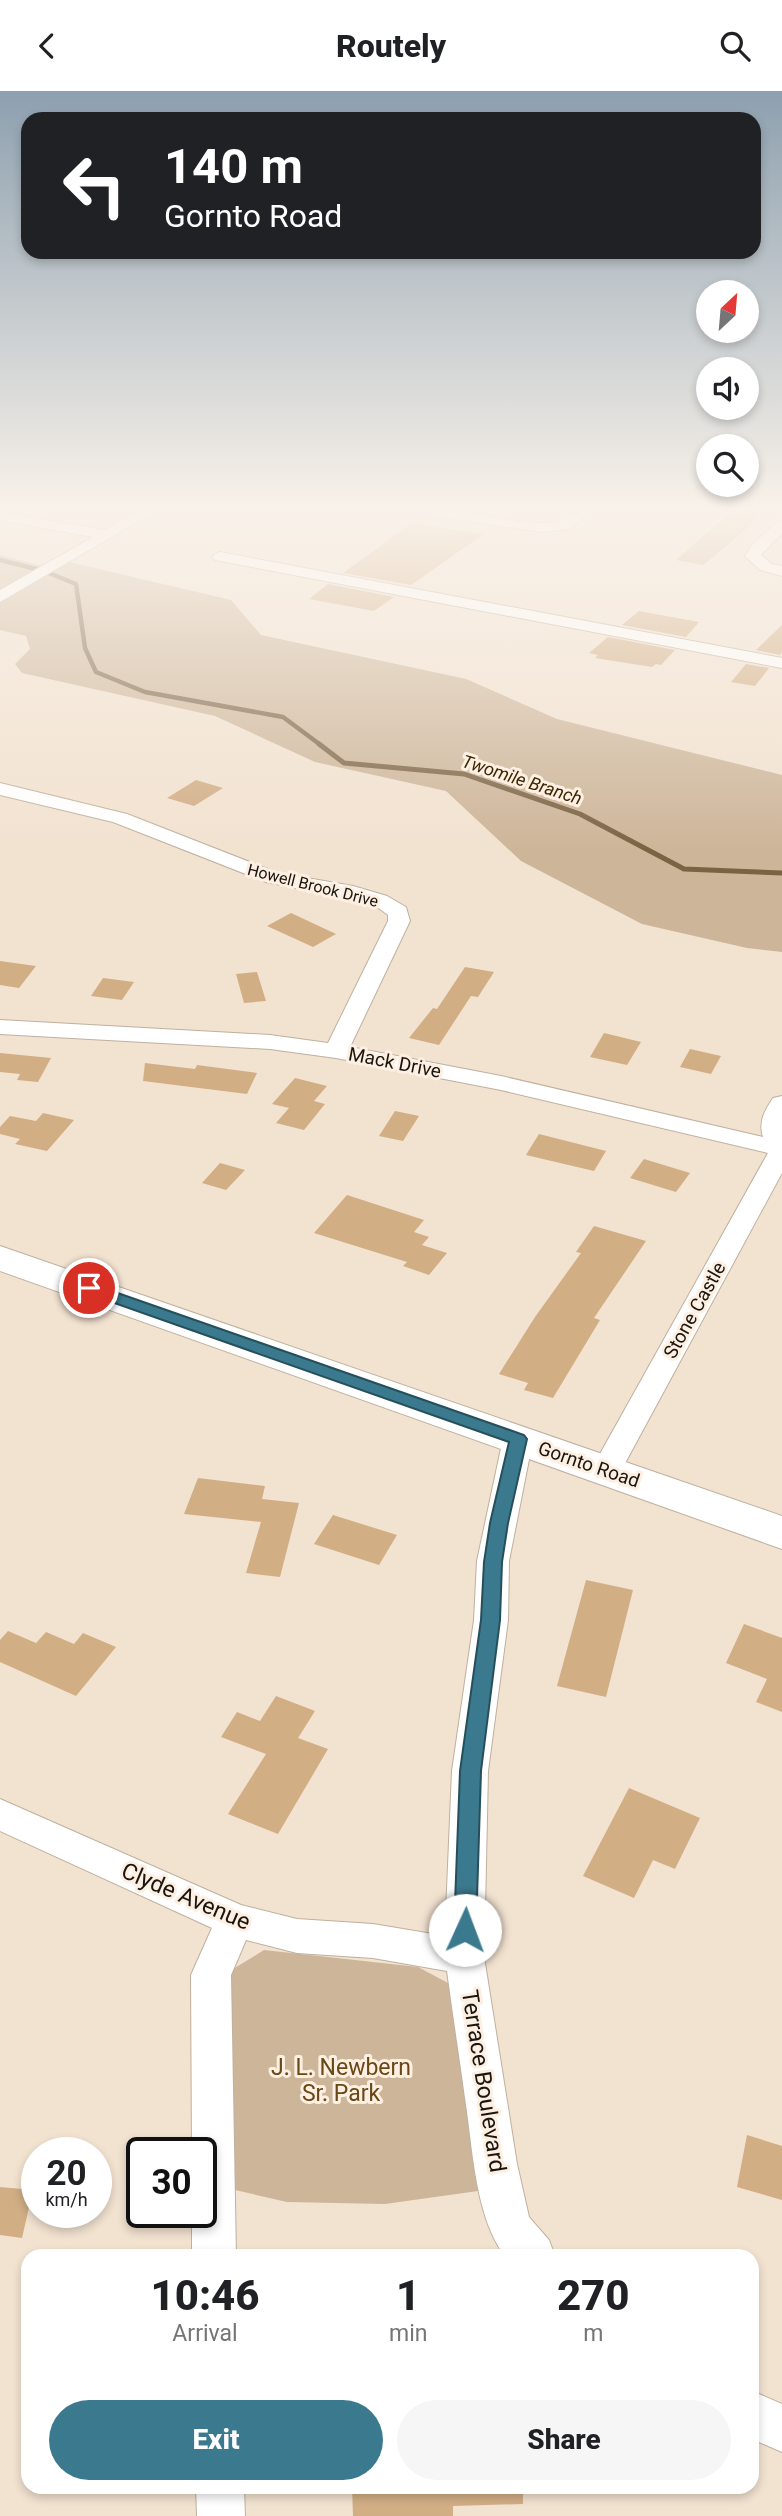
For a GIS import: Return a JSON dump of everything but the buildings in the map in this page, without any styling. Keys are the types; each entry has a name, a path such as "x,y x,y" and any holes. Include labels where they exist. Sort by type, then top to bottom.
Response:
{"main road":[{"name":"Gornto Road","path":"0,1258 782,1533"}],"street":[{"path":"576,624 782,663"},
{"name":"Howell Brook Drive","path":"0,789 120,818 273,878 353,892 391,906 398,912 399,922 336,1051"},
{"name":"Mack Drive","path":"0,1027 270,1042 336,1051 501,1083 782,1149"},
{"path":"782,1104 772,1121 773,1133 782,1149"},
{"name":"Stone Castle","path":"607,1470 782,1149"},
{"name":"Terrace Boulevard","path":"518,1439 493,1562 491,1620 470,1771 464,1957 496,2164 510,2227 527,2249"},
{"name":"Clyde Avenue","path":"0,1814 235,1920 297,1936 373,1941 464,1957"},
{"path":"214,2249 212,1975 235,1920"},
{"path":"759,2418 782,2430"},
{"path":"220,2494 221,2516"}],"green space":[{"path":"0,624 252,624 261,635 466,679 557,719 782,775 782,952 747,948 642,924 521,861 446,791 315,762 215,716 22,673 15,664 30,649 26,636 0,630"},
{"name":"J. L. Newbern Sr. Park","path":"264,1950 418,1967 448,1983 485,2190 385,2204 287,2202 222,2187 220,1977"}],"waterway":[{"name":"Twomile Branch","path":"82,624 85,648 96,672 145,692 283,717 322,746"},
{"name":"Twomile Branch","path":"319,744 344,763 464,774 580,814 684,869 782,873"}],"route":[{"path":"89,1288 518,1439 493,1562 491,1620 470,1771 465,1930"}]}
